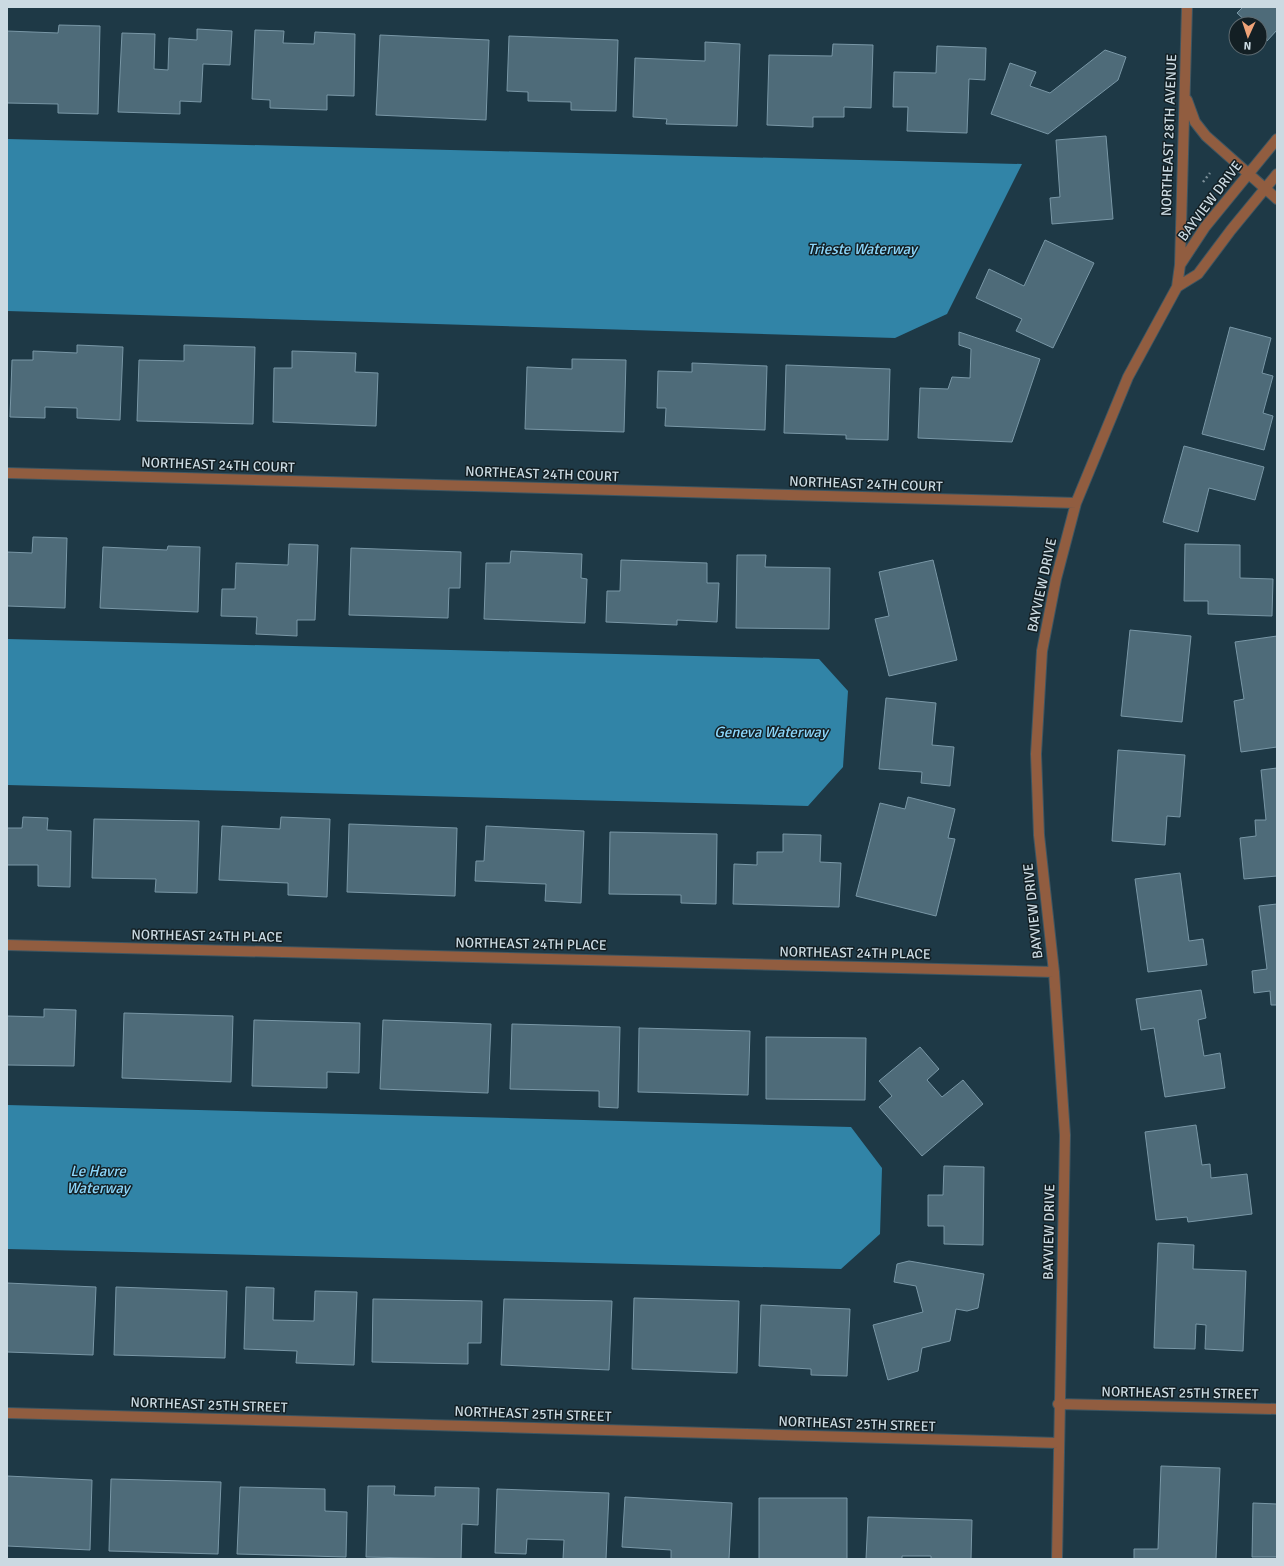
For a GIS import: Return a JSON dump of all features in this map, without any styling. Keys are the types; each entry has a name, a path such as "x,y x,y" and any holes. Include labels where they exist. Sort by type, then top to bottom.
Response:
{"street":[{"name":"NORTHEAST 28TH AVENUE","path":"1180,265 1187,7"},
{"path":"1184,94 1195,122 1206,136 1277,199"},
{"name":"BAYVIEW DRIVE","path":"1057,1559 1058,1404 1065,1135 1054,972 1039,835 1036,754 1042,651 1056,579 1076,504 1128,377 1177,287 1180,265 1206,227 1277,139"},
{"name":"BAYVIEW DRIVE","path":"1177,287 1198,274 1277,174"},
{"name":"NORTHEAST 24TH COURT","path":"7,473 1076,504"},
{"name":"NORTHEAST 24TH PLACE","path":"7,945 1054,972"},
{"name":"NORTHEAST 25TH STREET","path":"1058,1404 1277,1409"},
{"name":"NORTHEAST 25TH STREET","path":"7,1413 1058,1443"}],"water":[{"name":"Trieste Waterway","path":"7,139 1022,164 947,314 895,338 7,311"},
{"name":"Geneva Waterway","path":"7,639 819,659 848,691 843,767 808,806 7,785"},
{"name":"Le Havre Waterway","path":"7,1105 851,1127 882,1168 880,1234 841,1269 7,1249"}],"building":[{"path":"1243,7 1277,7 1277,30 1268,40 1268,16 1240,16 1237,13"},
{"path":"59,25 100,26 98,114 58,113 58,104 7,103 7,31 58,33"},
{"path":"197,29 232,31 230,65 203,64 201,102 180,101 180,114 118,112 122,33 155,34 154,69 168,70 169,38 197,40"},
{"path":"255,30 284,31 283,43 314,44 315,32 355,34 354,96 327,95 327,110 270,108 270,100 252,99"},
{"path":"380,35 489,40 486,120 376,115"},
{"path":"509,36 618,40 616,111 571,110 571,102 528,101 528,92 507,91"},
{"path":"705,42 740,44 737,126 666,124 667,119 633,117 635,58 705,61"},
{"path":"833,44 873,45 871,108 844,107 844,117 813,117 813,127 767,125 769,55 832,56"},
{"path":"937,46 986,48 985,80 969,79 967,133 907,131 908,107 893,107 894,72 936,73"},
{"path":"1105,50 1126,57 1118,80 1048,134 991,114 1010,63 1036,72 1030,86 1050,93"},
{"path":"1106,136 1113,219 1052,224 1050,198 1060,197 1056,140"},
{"path":"1045,240 1094,263 1053,348 1016,331 1022,319 976,298 989,269 1024,286"},
{"path":"1230,327 1271,338 1262,373 1273,376 1263,413 1273,416 1264,450 1202,434"},
{"path":"959,332 1040,359 1012,442 918,438 920,388 948,389 952,377 970,378 971,349 959,345"},
{"path":"77,345 123,347 120,420 77,418 77,408 45,407 45,418 10,417 12,360 33,360 33,351 77,353"},
{"path":"184,345 255,347 253,424 137,421 139,360 184,361"},
{"path":"292,351 356,353 355,372 378,373 376,426 273,422 274,368 292,368"},
{"path":"572,359 626,360 624,432 525,429 527,367 572,369"},
{"path":"692,363 767,366 765,430 665,426 666,408 657,408 658,371 692,372"},
{"path":"786,365 890,369 888,440 846,439 846,435 784,433"},
{"path":"1184,446 1264,467 1255,500 1209,488 1198,532 1163,522"},
{"path":"33,537 67,538 65,608 7,606 7,552 32,553"},
{"path":"289,544 318,545 315,620 297,620 297,636 256,634 257,617 221,616 222,589 235,589 236,563 288,565"},
{"path":"1185,544 1240,545 1240,578 1273,579 1272,616 1208,614 1208,601 1184,601"},
{"path":"168,546 200,547 198,612 100,608 103,547 167,550"},
{"path":"351,548 461,552 460,588 449,588 448,618 349,615"},
{"path":"511,551 582,554 581,578 587,579 585,623 484,619 486,563 510,563"},
{"path":"737,555 766,555 765,567 830,568 829,629 736,628"},
{"path":"621,560 707,563 707,583 719,583 717,622 677,620 677,625 606,622 607,591 620,591"},
{"path":"933,560 957,660 889,676 875,619 889,616 879,572"},
{"path":"1130,630 1191,636 1182,722 1121,716"},
{"path":"1277,636 1277,747 1241,752 1234,701 1244,699 1235,642"},
{"path":"886,698 936,703 932,745 954,747 950,786 921,783 922,772 879,769"},
{"path":"1118,750 1185,755 1180,817 1167,816 1165,845 1112,841"},
{"path":"1277,768 1277,876 1244,879 1240,838 1256,836 1255,820 1266,820 1261,770"},
{"path":"908,797 955,809 948,838 955,839 936,916 856,896 880,803 905,809"},
{"path":"23,817 48,818 47,830 71,831 70,887 38,886 38,865 7,865 7,828 22,828"},
{"path":"281,817 330,819 327,897 288,895 288,883 219,880 222,826 280,829"},
{"path":"94,819 199,821 197,893 155,892 156,879 92,878"},
{"path":"349,824 457,828 455,896 347,892"},
{"path":"486,826 584,831 581,903 545,901 546,884 475,881 476,861 484,861"},
{"path":"610,832 717,834 716,904 681,903 681,895 609,894"},
{"path":"783,834 821,835 820,862 841,863 839,907 733,904 734,864 757,865 757,852 783,852"},
{"path":"1180,873 1189,941 1203,939 1207,965 1148,972 1135,879"},
{"path":"1277,904 1277,1005 1271,1005 1270,991 1254,993 1252,971 1267,969 1259,906"},
{"path":"1201,990 1206,1018 1198,1020 1204,1056 1220,1053 1225,1088 1165,1097 1154,1028 1141,1030 1136,999"},
{"path":"44,1009 76,1010 74,1066 7,1065 7,1016 44,1017"},
{"path":"124,1013 233,1016 231,1082 122,1078"},
{"path":"254,1020 360,1023 359,1073 327,1072 327,1088 252,1086"},
{"path":"383,1020 491,1024 488,1093 380,1089"},
{"path":"512,1024 620,1027 618,1108 599,1107 599,1091 510,1089"},
{"path":"639,1028 750,1031 748,1095 638,1092"},
{"path":"766,1037 866,1038 865,1100 766,1099"},
{"path":"920,1047 939,1069 927,1080 942,1097 963,1080 983,1104 922,1156 879,1107 892,1096 879,1081"},
{"path":"1196,1125 1202,1165 1210,1164 1211,1178 1247,1174 1252,1214 1188,1222 1187,1217 1156,1220 1145,1132"},
{"path":"944,1166 984,1167 983,1245 944,1244 944,1226 928,1226 928,1195 943,1195"},
{"path":"1158,1243 1194,1245 1193,1269 1246,1271 1243,1351 1205,1349 1206,1325 1196,1324 1195,1349 1154,1348"},
{"path":"909,1261 984,1274 978,1308 967,1311 956,1309 950,1341 922,1348 918,1371 888,1380 873,1325 923,1312 916,1286 894,1282 897,1264"},
{"path":"7,1283 96,1287 93,1355 7,1352"},
{"path":"116,1287 227,1291 225,1358 114,1355"},
{"path":"246,1287 274,1288 273,1320 314,1321 315,1291 357,1292 354,1365 296,1363 297,1351 244,1349"},
{"path":"634,1298 739,1301 737,1373 632,1369"},
{"path":"373,1299 482,1301 481,1343 468,1343 468,1364 372,1362"},
{"path":"504,1299 612,1301 609,1370 501,1365"},
{"path":"761,1305 850,1309 847,1376 811,1375 811,1369 759,1366"},
{"path":"1161,1466 1220,1468 1216,1559 1134,1559 1134,1549 1158,1549"},
{"path":"7,1476 92,1480 90,1550 7,1546"},
{"path":"111,1479 221,1482 218,1554 109,1551"},
{"path":"368,1486 395,1486 394,1495 435,1496 435,1487 479,1488 478,1525 462,1524 461,1559 366,1557"},
{"path":"240,1487 325,1489 325,1511 347,1512 346,1557 237,1554"},
{"path":"497,1489 609,1493 606,1559 563,1559 564,1540 527,1539 526,1554 495,1553"},
{"path":"625,1497 732,1503 729,1559 671,1559 671,1550 622,1547"},
{"path":"759,1498 847,1498 847,1559 759,1559"},
{"path":"1253,1503 1277,1504 1277,1557 1252,1557"},
{"path":"868,1517 972,1520 971,1559 931,1559 931,1556 902,1556 902,1559 866,1559"}]}
